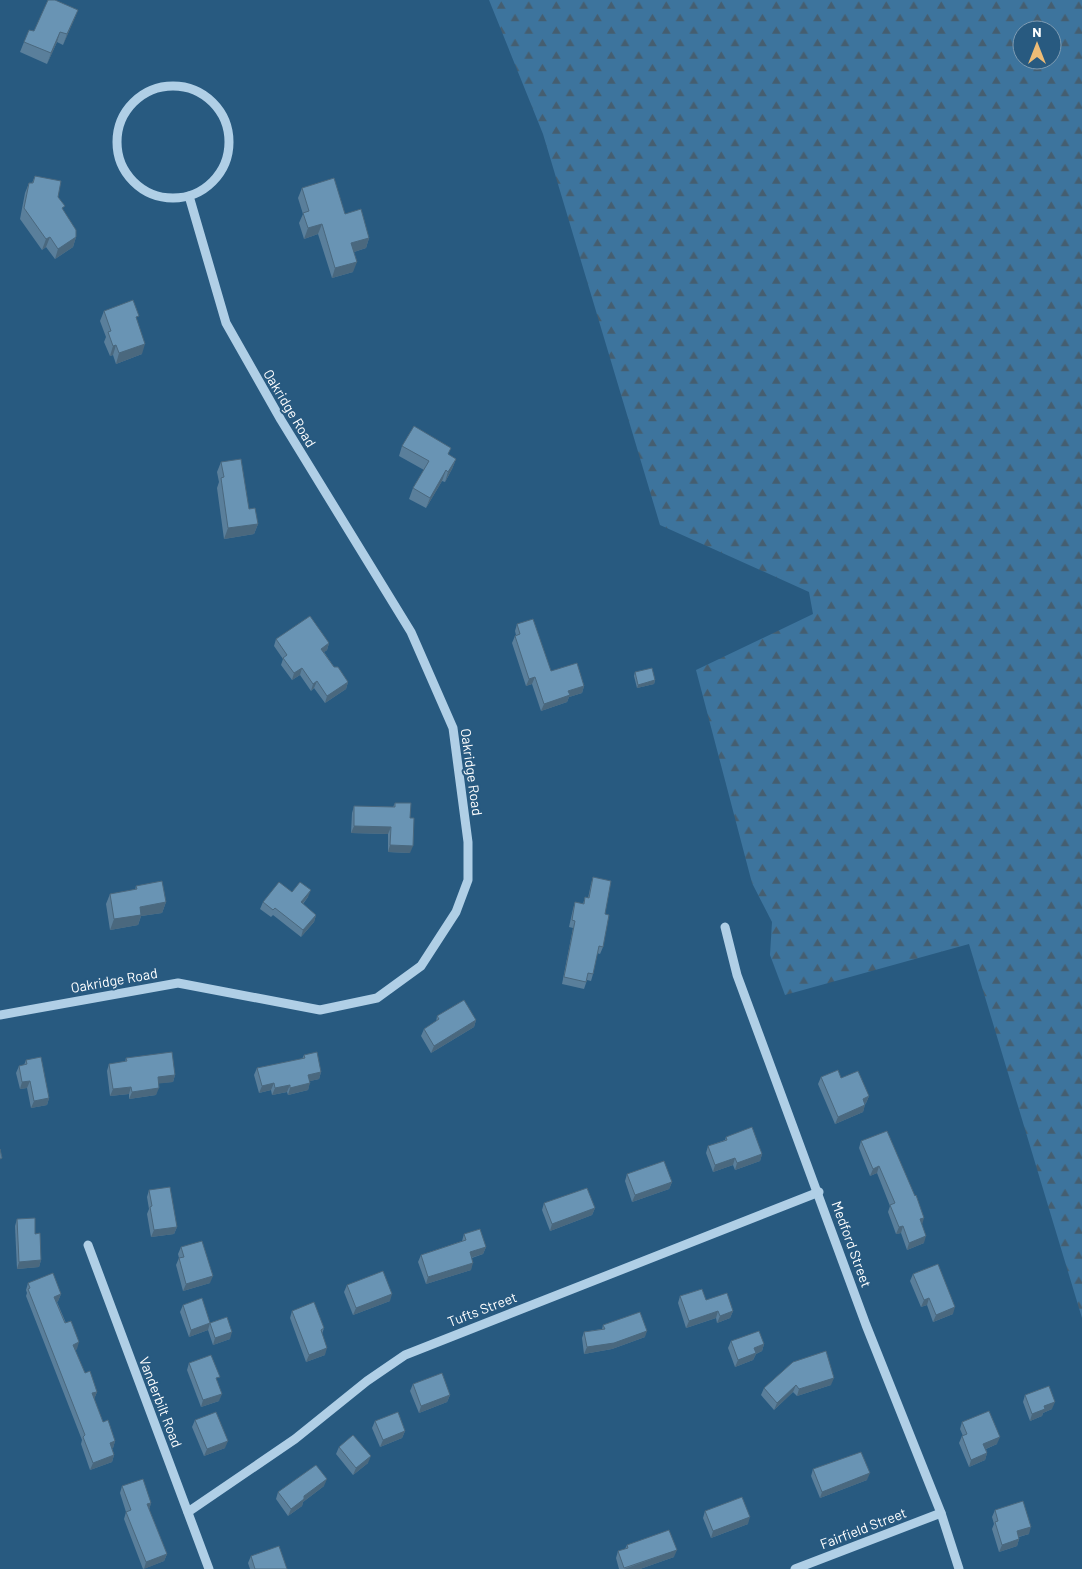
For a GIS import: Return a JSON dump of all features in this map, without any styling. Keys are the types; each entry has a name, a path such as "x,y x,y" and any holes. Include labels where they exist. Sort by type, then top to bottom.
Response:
{"street":[{"path":"179,87 202,94 217,107 226,124 230,143 224,168 207,187 189,196 170,198 146,191 127,174 119,156 117,137 125,113 138,98 158,88 179,87"},
{"name":"Oakridge Road","path":"0,1015 178,983 320,1010 377,998 421,966 456,912 468,880 468,842 453,728 411,632 280,420 226,323 189,196"},
{"name":"Medford Street","path":"725,927 737,975 819,1192 866,1324 941,1513 959,1569"},
{"name":"Tufts Street","path":"188,1512 295,1439 367,1382 405,1355 819,1192"},
{"name":"Vanderbilt Road","path":"88,1245 209,1569"},
{"name":"Fairfield Street","path":"795,1569 941,1513"}],"green space":[{"path":"489,0 1082,0 1082,1318 969,944 785,995 770,955 772,922 752,883 696,670 813,614 809,592 660,525 543,134"}],"building":[{"path":"48,0 55,0 78,10 67,34 60,32 51,53 24,42 29,30 34,31"},
{"path":"35,176 61,181 58,197 65,206 62,208 76,230 76,237 58,249 50,237 46,239 24,208 29,183 33,183"},
{"path":"334,178 345,214 361,209 369,238 351,243 357,262 335,268 322,224 308,228 303,213 309,211 302,188"},
{"path":"133,300 139,316 136,317 145,344 119,353 116,345 113,346 108,332 111,331 104,311"},
{"path":"414,426 451,448 448,454 456,459 448,472 446,470 430,498 413,488 429,461 402,446"},
{"path":"241,459 249,509 255,508 258,524 228,528 221,478 224,477 221,462"},
{"path":"310,616 329,643 321,649 334,667 338,667 348,682 327,696 317,681 313,684 302,668 294,673 283,658 287,655 276,639"},
{"path":"533,619 551,671 577,663 584,686 568,691 570,695 544,704 535,677 529,679 515,636 520,634 517,624"},
{"path":"652,668 655,680 638,685 635,672"},
{"path":"395,803 411,803 410,818 414,818 413,846 390,845 391,827 354,826 354,806 395,807"},
{"path":"593,877 611,881 605,914 609,915 603,947 599,946 593,974 588,973 586,982 564,977 575,921 572,920 575,902 584,904 585,897 589,898"},
{"path":"162,881 166,902 140,907 141,915 114,919 110,894 137,889 136,886"},
{"path":"279,882 292,892 300,882 311,890 301,902 316,915 303,930 275,908 273,910 263,902"},
{"path":"464,1000 476,1020 434,1046 424,1029 439,1019 437,1016"},
{"path":"172,1052 175,1075 158,1077 159,1088 132,1092 131,1087 113,1089 109,1064 127,1061 126,1058"},
{"path":"317,1052 321,1072 308,1075 310,1083 290,1088 290,1085 275,1088 274,1083 262,1086 257,1068 305,1058 304,1055"},
{"path":"41,1057 49,1098 34,1101 30,1081 22,1082 19,1066 27,1064 26,1060"},
{"path":"838,1070 841,1078 858,1071 869,1096 863,1099 865,1105 838,1117 821,1077"},
{"path":"752,1127 762,1154 737,1163 735,1158 715,1165 708,1146 727,1140 726,1137"},
{"path":"887,1131 916,1195 924,1218 920,1219 926,1236 909,1243 903,1226 899,1227 890,1205 895,1203 879,1166 873,1169 861,1141"},
{"path":"664,1161 672,1182 635,1195 627,1174"},
{"path":"170,1187 177,1227 154,1230 149,1190"},
{"path":"587,1188 595,1208 552,1224 544,1203"},
{"path":"35,1218 35,1234 40,1233 41,1260 19,1262 17,1219"},
{"path":"480,1229 486,1247 470,1252 473,1263 428,1277 421,1255 466,1240 464,1234"},
{"path":"202,1241 213,1276 186,1284 179,1258 184,1257 181,1247"},
{"path":"938,1264 955,1307 936,1315 929,1298 924,1300 913,1274"},
{"path":"383,1271 392,1294 356,1308 347,1285"},
{"path":"53,1273 61,1294 54,1297 65,1323 71,1321 79,1342 73,1345 85,1373 90,1371 97,1392 92,1393 103,1422 108,1420 115,1441 110,1443 114,1455 93,1463 83,1437 85,1435 28,1289 30,1288 28,1283"},
{"path":"702,1289 706,1300 727,1293 733,1311 720,1316 718,1311 689,1321 680,1296"},
{"path":"202,1298 210,1323 191,1330 183,1305"},
{"path":"314,1302 324,1328 321,1330 327,1348 309,1355 292,1311"},
{"path":"640,1312 647,1331 614,1343 587,1347 584,1332 605,1329 603,1325"},
{"path":"227,1317 232,1332 215,1338 210,1323"},
{"path":"759,1331 764,1344 754,1348 756,1353 738,1360 731,1341"},
{"path":"826,1351 834,1378 799,1389 796,1385 777,1403 764,1388 793,1362"},
{"path":"211,1355 220,1377 216,1378 222,1394 203,1400 189,1363"},
{"path":"442,1373 450,1395 421,1406 413,1384"},
{"path":"1049,1386 1055,1402 1044,1406 1045,1409 1032,1414 1025,1395"},
{"path":"989,1411 1000,1437 983,1444 987,1453 971,1460 962,1436 967,1434 962,1422"},
{"path":"216,1412 228,1441 207,1449 195,1420"},
{"path":"398,1412 405,1431 383,1440 375,1421"},
{"path":"353,1435 371,1456 356,1468 339,1447"},
{"path":"861,1452 870,1473 822,1492 813,1469"},
{"path":"316,1465 327,1479 304,1496 304,1499 291,1509 278,1492"},
{"path":"143,1479 151,1503 147,1504 167,1554 146,1562 126,1512 131,1510 122,1486"},
{"path":"742,1497 750,1517 713,1531 705,1511"},
{"path":"1023,1501 1031,1527 1017,1531 1019,1539 1002,1545 995,1522 998,1521 995,1510"},
{"path":"669,1530 677,1550 624,1568 618,1551 628,1548 627,1545"},
{"path":"279,1546 287,1569 255,1569 251,1556"}]}
